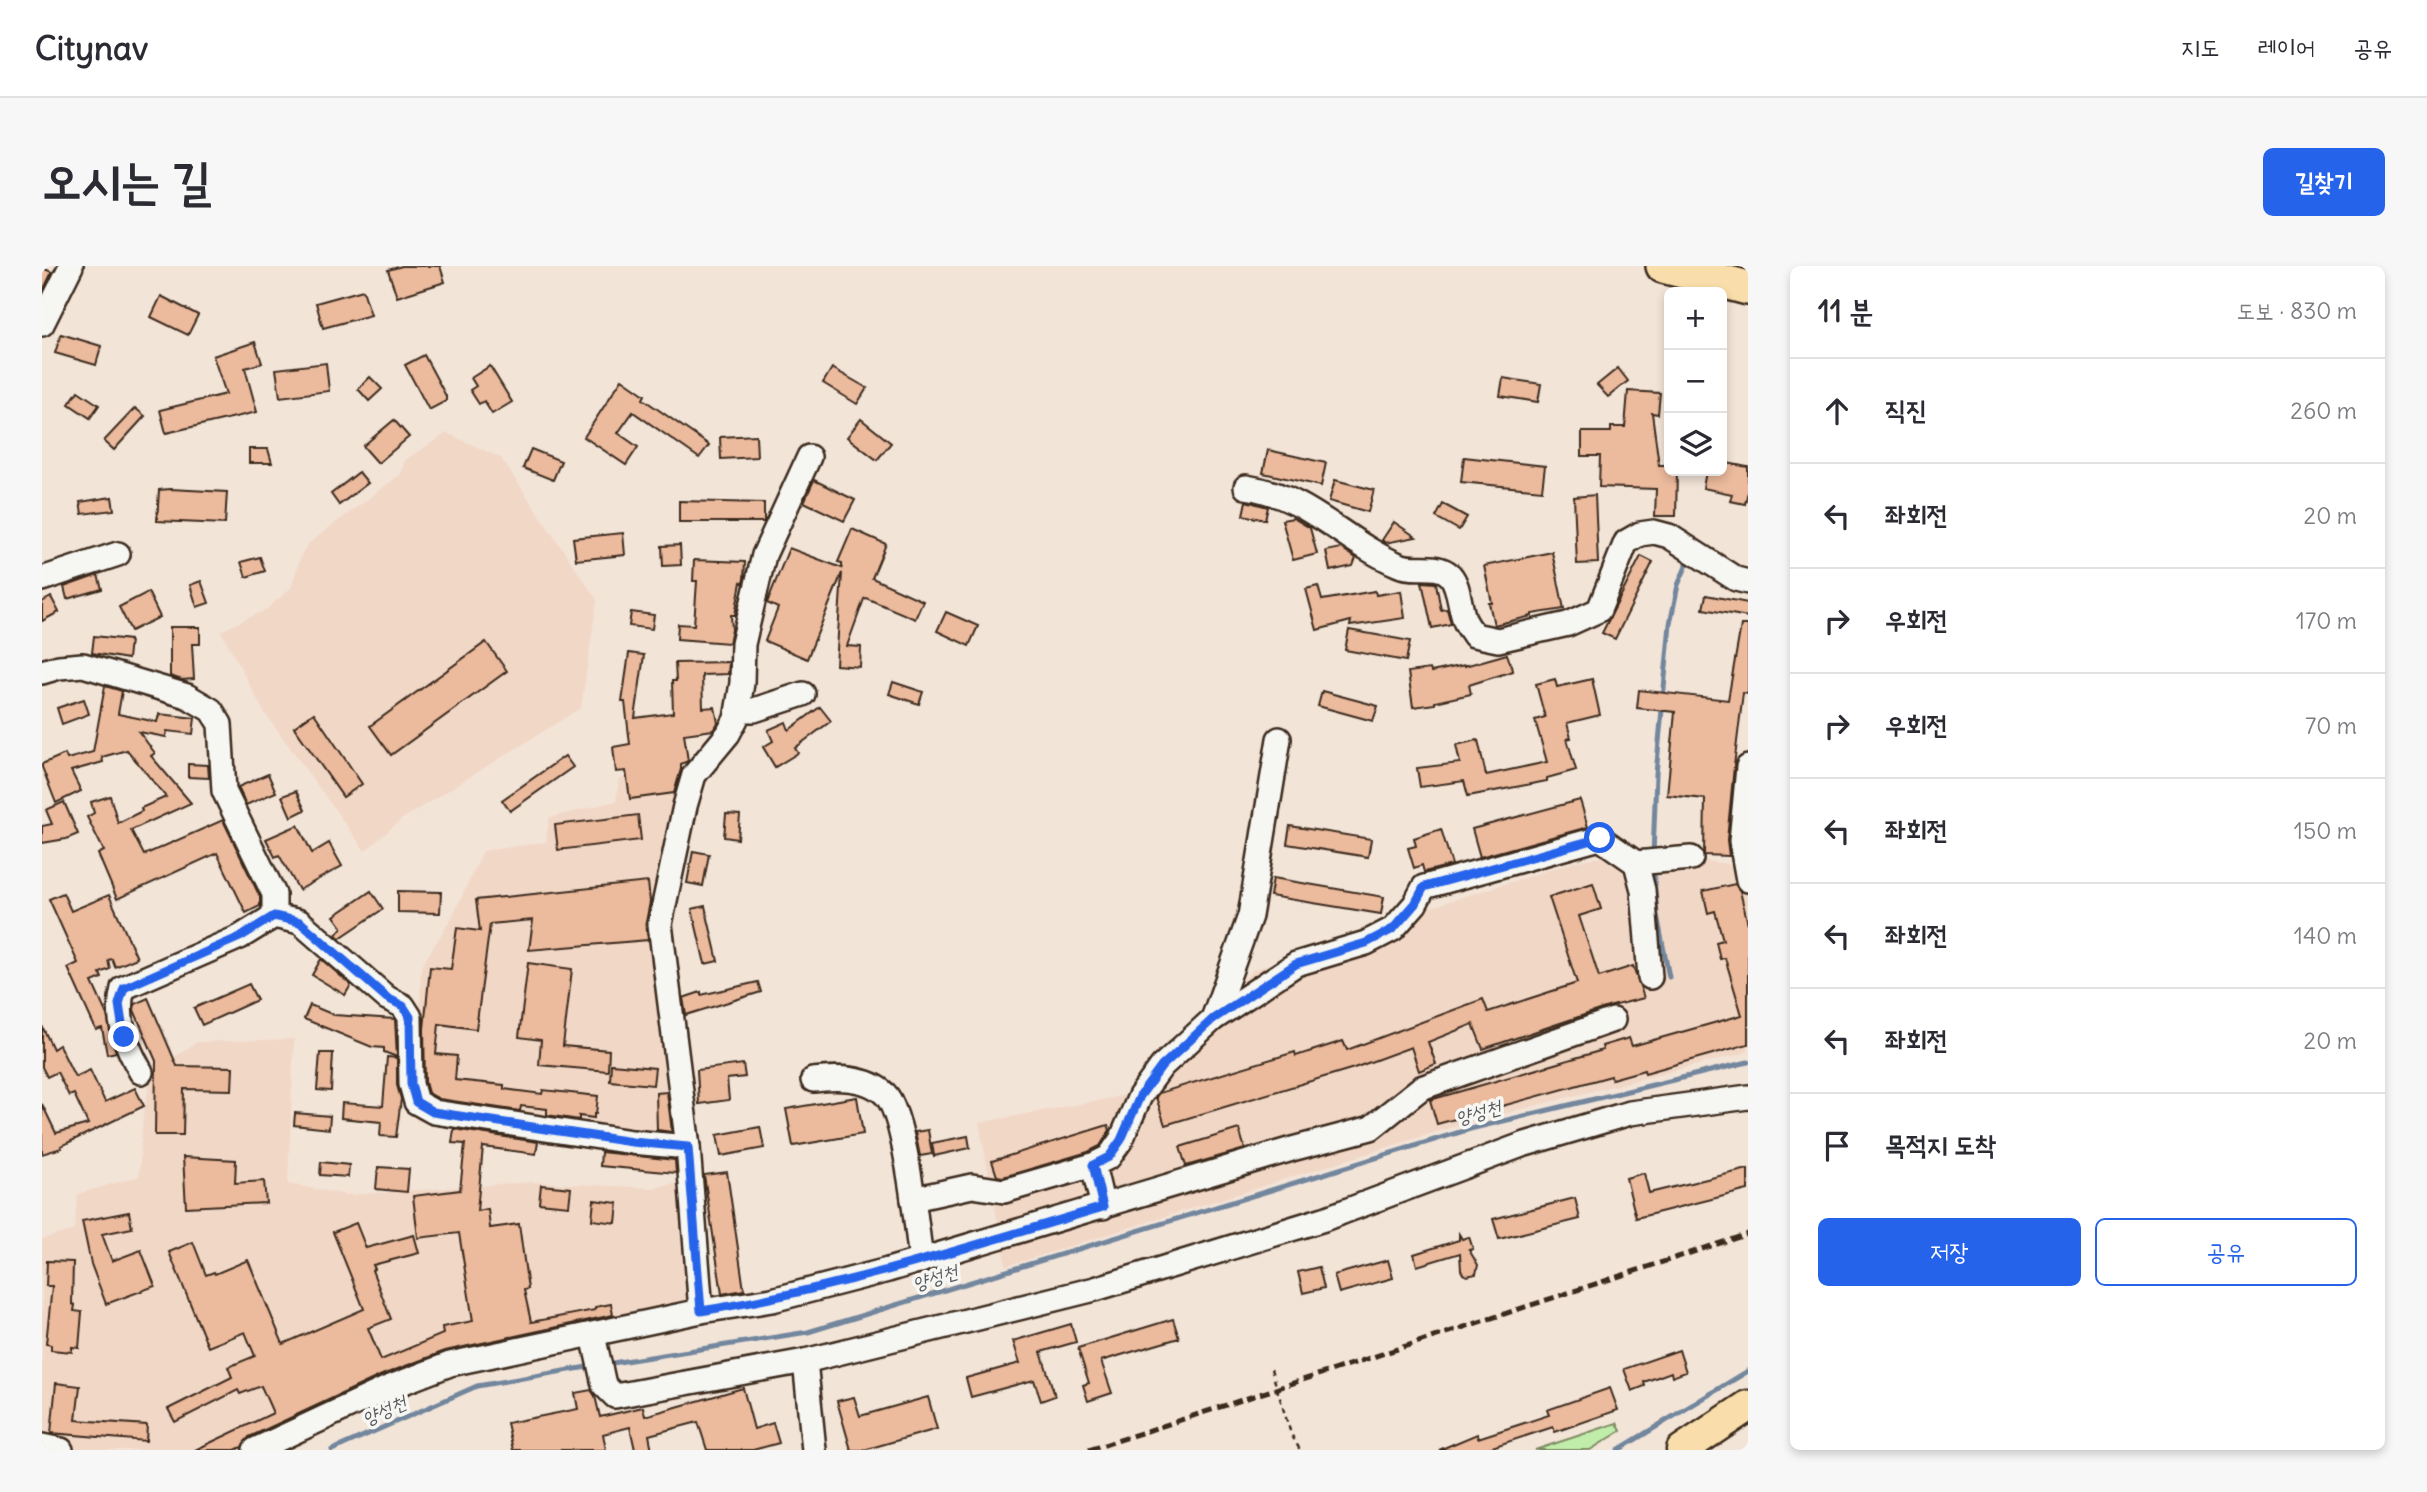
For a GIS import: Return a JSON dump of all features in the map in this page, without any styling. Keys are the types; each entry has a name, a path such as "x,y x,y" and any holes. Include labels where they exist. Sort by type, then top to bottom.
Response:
{"highway":[{"path":"1663,266 1748,288"}],"main road":[{"path":"1682,1450 1748,1406"}],"street":[{"path":"42,324 71,266"},
{"path":"701,1311 688,1147 660,924 694,775 728,734 738,709 743,644 764,555 808,457"},
{"path":"1246,487 1278,494 1307,508 1387,560 1406,569 1442,569 1452,578 1464,620 1474,635 1498,640 1568,624 1599,610 1626,542 1640,534 1654,531 1669,536 1736,579 1748,582"},
{"path":"42,579 118,554"},
{"path":"42,672 83,665 187,696 211,710 220,724 224,791 274,894 274,916"},
{"path":"738,709 754,710 803,694"},
{"path":"1213,1019 1250,916 1279,739"},
{"path":"1748,766 1741,841 1748,880"},
{"path":"913,1199 972,1186 1004,1191 1093,1165 1109,1157 1121,1140 1140,1096 1162,1066 1213,1019 1296,964 1366,943 1393,929 1415,904 1424,887 1600,838 1647,862 1691,859"},
{"path":"1647,862 1643,890 1650,977"},
{"path":"141,1073 124,1037 119,1004 124,988 240,937 274,916 300,922 387,998 403,1006 410,1017 411,1084 416,1102 433,1112 632,1142 688,1147"},
{"path":"255,1450 388,1388 450,1364 594,1342 701,1311 772,1300 921,1261 1292,1149 1371,1128 1421,1088 1613,1020"},
{"path":"813,1080 836,1077 861,1081 884,1094 897,1115 913,1199 921,1261"},
{"path":"594,1342 604,1385 615,1396 805,1360 1095,1289 1324,1219 1522,1145 1630,1113 1748,1097"},
{"path":"1093,1165 1103,1207"},
{"path":"805,1360 814,1450"},
{"path":"42,1446 61,1450"}],"path":[{"path":"1270,1369 1291,1434 1300,1450"}],"shaded area":[{"path":"447,433 501,458 597,600 581,708 402,819 365,851 264,712 221,631 267,609 291,588 302,553 309,543 401,474 405,460"},
{"path":"694,764 657,924 684,1154 416,1121 421,967 452,917 483,851 546,842 549,818 616,801 619,779"},
{"path":"1639,852 1736,865 1748,886 1748,1052 1459,1125 1006,1266 979,1123 1132,1094 1253,970 1384,922 1580,860"},
{"path":"294,1039 288,1184 347,1195 533,1182 653,1188 683,1182 693,1307 452,1358 263,1450 42,1450 42,1239 74,1230 78,1194 139,1176 143,1116 152,1072 197,1042"}],"green space":[{"path":"1617,1423 1621,1431 1590,1450 1535,1450"}],"building":[{"path":"402,266 440,266 445,282 397,297 388,270"},
{"path":"42,268 52,272 42,293"},
{"path":"363,290 371,315 323,328 316,303"},
{"path":"161,296 198,315 188,335 151,317"},
{"path":"61,334 101,346 96,365 55,353"},
{"path":"255,342 262,363 245,368 257,412 166,433 160,410 226,394 213,356"},
{"path":"424,355 446,396 446,401 429,410 405,365"},
{"path":"326,363 329,391 280,397 276,369"},
{"path":"490,366 512,402 492,414 484,401 479,404 470,390 476,386 471,378"},
{"path":"832,368 867,388 857,404 823,383"},
{"path":"1618,368 1628,381 1608,397 1597,385"},
{"path":"370,377 382,389 369,401 358,389"},
{"path":"1503,378 1541,384 1538,402 1500,396"},
{"path":"622,379 645,395 643,399 709,445 699,458 633,412 618,433 638,447 626,465 584,437"},
{"path":"78,391 99,405 90,418 69,404"},
{"path":"1628,391 1660,393 1658,414 1652,413 1659,465 1664,465 1664,476 1677,476 1676,516 1655,516 1656,489 1599,487 1600,456 1582,456 1582,432 1611,432 1611,427 1625,427"},
{"path":"135,408 145,416 114,450 104,441"},
{"path":"861,419 891,443 877,460 847,437"},
{"path":"394,420 409,437 378,463 363,446"},
{"path":"756,435 757,457 721,459 720,437"},
{"path":"249,449 268,449 272,463 249,463"},
{"path":"531,449 561,461 553,480 523,468"},
{"path":"1268,450 1326,463 1321,486 1263,473"},
{"path":"1464,457 1545,466 1542,490 1461,482"},
{"path":"1727,463 1748,467 1745,504 1730,501 1732,494 1703,488 1705,476 1727,476"},
{"path":"359,472 368,483 339,505 331,494"},
{"path":"814,480 855,500 844,521 804,502"},
{"path":"1335,480 1374,490 1368,512 1329,501"},
{"path":"159,490 227,492 225,524 157,521"},
{"path":"1595,495 1598,563 1577,564 1574,497"},
{"path":"112,497 114,510 82,514 80,502"},
{"path":"679,501 764,503 764,522 679,522"},
{"path":"1246,501 1268,507 1265,520 1243,515"},
{"path":"1443,504 1467,517 1459,530 1436,517"},
{"path":"1293,518 1310,528 1317,554 1293,560 1282,520"},
{"path":"1394,522 1416,537 1385,543 1382,540"},
{"path":"852,529 886,544 872,578 923,601 915,619 864,599 847,646 861,647 860,667 836,665 842,573 807,659 765,641 778,608 767,603 789,548 842,568 842,563 838,562"},
{"path":"623,533 625,555 576,560 573,538"},
{"path":"680,545 681,565 663,566 662,546"},
{"path":"1341,548 1356,558 1353,566 1330,571 1326,551"},
{"path":"1552,552 1564,609 1532,614 1494,625 1484,566"},
{"path":"1641,556 1653,562 1615,639 1602,633"},
{"path":"260,557 265,571 246,577 241,562"},
{"path":"694,560 745,562 744,579 743,583 741,582 735,615 731,615 729,643 677,639 678,624 694,625 697,581 693,581"},
{"path":"98,575 102,589 67,599 64,587"},
{"path":"201,581 209,603 197,607 190,585"},
{"path":"1422,582 1436,583 1441,610 1447,609 1451,624 1432,628"},
{"path":"1318,586 1322,600 1375,591 1376,595 1401,591 1405,618 1350,626 1351,621 1317,630 1306,589"},
{"path":"148,592 160,617 131,631 119,607"},
{"path":"1706,595 1748,603 1748,617 1703,609"},
{"path":"51,597 59,612 42,621 42,602"},
{"path":"631,612 654,615 652,629 629,626"},
{"path":"946,612 978,626 969,646 937,631"},
{"path":"1741,625 1748,625 1748,694 1743,693 1734,766 1727,840 1729,856 1704,855 1705,799 1667,795 1675,712 1637,708 1639,690 1728,700"},
{"path":"170,627 200,627 200,644 192,644 194,679 182,680 170,676"},
{"path":"1349,630 1410,641 1406,661 1345,650"},
{"path":"94,636 130,640 128,659 92,653"},
{"path":"486,642 507,671 391,755 370,726"},
{"path":"629,653 644,655 635,718 673,713 672,681 676,681 675,663 729,662 728,674 702,675 703,708 715,707 718,723 713,730 684,734 688,761 681,764 674,793 630,799 626,771 616,772 613,747 630,744 625,702 622,702"},
{"path":"1507,654 1513,671 1469,685 1471,694 1413,707 1408,672 1430,669 1431,672 1465,666"},
{"path":"1555,679 1557,687 1592,679 1600,715 1567,723 1571,738 1567,739 1576,770 1547,778 1547,781 1468,796 1464,781 1420,787 1417,768 1460,763 1456,745 1478,740 1486,775 1547,762 1535,720 1545,717 1536,684"},
{"path":"893,682 923,692 919,704 889,694"},
{"path":"105,686 122,691 118,714 157,722 159,714 195,718 193,734 167,731 166,737 139,732 155,753 151,756 191,803 131,830 144,855 223,820 260,897 260,906 246,913 217,853 117,899 98,854 104,851 87,817 94,813 91,802 110,796 118,823 142,811 141,808 166,797 127,750 102,757 103,762 71,771 81,791 56,803 42,767 42,764 65,754 67,759 93,752"},
{"path":"1322,691 1378,706 1373,721 1318,706"},
{"path":"84,699 89,714 62,724 57,708"},
{"path":"820,707 831,721 795,748 798,753 775,767 763,747 773,741 768,730 786,722 789,730"},
{"path":"314,713 362,784 343,797 294,727"},
{"path":"565,756 573,767 510,811 502,800"},
{"path":"188,764 208,765 209,778 188,777"},
{"path":"268,774 276,792 246,805 238,787"},
{"path":"296,791 305,810 291,817 282,796"},
{"path":"1580,800 1588,827 1480,857 1472,829"},
{"path":"64,802 78,834 42,843 42,826 52,824 46,810"},
{"path":"726,814 740,815 738,839 724,837"},
{"path":"638,815 641,840 558,850 555,825"},
{"path":"298,825 312,853 329,843 342,866 299,890 279,855 275,857 266,839"},
{"path":"1290,826 1371,839 1368,857 1287,844"},
{"path":"1441,829 1452,865 1424,872 1422,865 1414,868 1408,848 1416,846 1414,838"},
{"path":"693,851 709,854 703,886 687,883"},
{"path":"1273,878 1384,897 1381,914 1270,896"},
{"path":"648,882 648,940 529,950 533,920 490,924 476,1029 439,1024 436,1054 457,1056 455,1080 504,1085 504,1089 542,1094 543,1090 598,1096 594,1118 579,1116 579,1120 547,1115 547,1109 521,1106 520,1111 439,1099 428,1093 425,1082 424,1029 430,967 451,969 457,928 480,931 476,900"},
{"path":"1593,883 1601,909 1579,916 1599,977 1633,966 1644,998 1608,1007 1483,1049 1473,1024 1428,1042 1436,1064 1419,1071 1411,1047 1354,1068 1165,1125 1156,1097 1159,1093 1295,1052 1296,1056 1343,1041 1347,1050 1483,999 1488,1012 1577,983 1549,897"},
{"path":"1735,884 1740,891 1748,924 1748,1044 1645,1073 1644,1070 1612,1079 1611,1076 1437,1124 1430,1100 1603,1050 1602,1046 1629,1038 1632,1046 1742,1015 1725,958 1720,959 1716,942 1723,940 1715,911 1708,913 1703,891"},
{"path":"371,891 383,909 340,938 336,935 342,927 334,916"},
{"path":"398,891 441,892 440,913 398,912"},
{"path":"63,893 71,911 109,895 137,958 115,967 112,959 108,960 110,969 100,973 102,978 92,982 107,1015 116,1052 107,1054 102,1028 96,1030 68,968 78,963 49,899"},
{"path":"705,906 718,961 705,964 692,909"},
{"path":"321,959 351,985 345,995 312,975"},
{"path":"528,963 572,969 563,1046 609,1050 608,1071 539,1065 541,1040 519,1037"},
{"path":"758,982 761,992 686,1015 683,998 701,992 701,995"},
{"path":"249,984 257,1000 202,1025 194,1008"},
{"path":"148,998 177,1066 233,1067 232,1090 184,1089 183,1135 155,1135 156,1061 134,1010 135,1004"},
{"path":"310,1005 334,1015 395,1019 397,1057 384,1052 384,1048 372,1047 304,1019"},
{"path":"42,1026 53,1049 59,1045 75,1077 90,1070 105,1102 135,1088 144,1106 61,1146 62,1148 42,1154 42,1104 56,1133 88,1124 74,1094 69,1096 57,1072 47,1077 42,1067"},
{"path":"320,1053 333,1053 331,1091 317,1090"},
{"path":"387,1057 397,1058 397,1085 401,1099 396,1137 380,1136 381,1122 341,1118 342,1103 383,1106"},
{"path":"611,1064 655,1068 653,1085 610,1081"},
{"path":"743,1064 745,1077 727,1079 729,1100 699,1104 697,1070"},
{"path":"667,1092 672,1132 657,1130 656,1093"},
{"path":"857,1097 863,1134 793,1146 786,1109"},
{"path":"295,1113 330,1116 329,1129 294,1125"},
{"path":"1108,1125 1110,1130 1100,1146 1088,1152 1003,1177 997,1176 992,1161"},
{"path":"760,1127 764,1148 721,1156 717,1135"},
{"path":"454,1129 538,1142 536,1154 483,1147 477,1211 488,1209 490,1228 519,1224 528,1289 524,1290 531,1322 595,1310 595,1307 611,1304 613,1315 445,1351 382,1375 249,1437 242,1447 235,1450 195,1450 273,1413 261,1386 240,1394 238,1390 175,1422 168,1409 232,1377 228,1367 255,1356 245,1332 208,1347 169,1252 193,1242 206,1275 248,1260 283,1344 364,1309 333,1232 356,1223 366,1248 414,1235 419,1253 373,1265 375,1269 372,1270 391,1319 368,1328 381,1360 443,1334 442,1327 473,1321 459,1233 418,1238 413,1196 460,1190 465,1144 452,1143"},
{"path":"1239,1129 1245,1149 1186,1166 1180,1147"},
{"path":"928,1130 932,1154 920,1156 915,1132"},
{"path":"968,1136 970,1148 934,1156 932,1143"},
{"path":"601,1152 675,1160 676,1173 600,1166"},
{"path":"183,1157 236,1160 235,1183 264,1181 266,1203 186,1207"},
{"path":"321,1162 349,1165 348,1177 320,1175"},
{"path":"378,1167 409,1169 407,1192 376,1189"},
{"path":"1748,1169 1748,1190 1636,1218 1626,1178 1644,1173 1649,1193"},
{"path":"727,1172 744,1290 722,1294 704,1175"},
{"path":"541,1185 571,1188 569,1206 539,1203"},
{"path":"1575,1198 1580,1219 1499,1239 1493,1219"},
{"path":"594,1200 618,1203 616,1223 592,1220"},
{"path":"129,1212 132,1228 102,1234 112,1261 141,1250 155,1286 106,1304 91,1264 82,1221"},
{"path":"1459,1234 1462,1239 1469,1237 1473,1249 1469,1250 1478,1265 1476,1274 1463,1274 1460,1253 1417,1266 1414,1254 1459,1240"},
{"path":"1388,1260 1393,1278 1339,1293 1334,1275"},
{"path":"47,1261 73,1262 72,1304 75,1305 74,1311 82,1312 79,1348 72,1347 72,1352 51,1350 51,1345 46,1344 52,1286 46,1286"},
{"path":"1319,1267 1324,1288 1303,1293 1298,1272"},
{"path":"1173,1319 1179,1338 1101,1361 1112,1393 1088,1401 1083,1385 1089,1383 1078,1348"},
{"path":"1071,1324 1076,1342 1041,1352 1055,1396 1041,1401 1034,1380 971,1397 966,1378 1020,1363 1013,1341"},
{"path":"1679,1350 1686,1372 1672,1377 1671,1372 1644,1382 1645,1386 1632,1391 1624,1369"},
{"path":"56,1383 80,1386 76,1420 147,1425 146,1441 51,1433"},
{"path":"743,1388 754,1429 773,1423 779,1443 753,1450 707,1450 698,1422 649,1435 652,1450 635,1450 630,1427 603,1434 606,1450 513,1450 507,1423 578,1409 575,1393 591,1390 600,1417 643,1407 645,1416"},
{"path":"1610,1388 1618,1410 1555,1432 1553,1427 1483,1450 1439,1450 1477,1434 1478,1438 1549,1415 1547,1410"},
{"path":"854,1397 860,1416 928,1397 937,1429 864,1450 851,1450 837,1401"}],"waterway":[{"path":"1653,856 1656,774 1670,624 1678,585 1688,562"},
{"path":"1653,866 1657,915 1669,977"},
{"name":"양성천","path":"606,1364 808,1332 1470,1129 1748,1062"},
{"name":"양성천","path":"332,1450 477,1386 593,1366"},
{"path":"1618,1450 1748,1371"}],"railway":[{"path":"1089,1450 1748,1234"}],"route":[{"path":"124,1037 119,1004 124,988 240,937 274,916 300,922 387,998 403,1006 410,1017 411,1084 416,1102 433,1112 632,1142 688,1147 701,1311 772,1300 888,1270 1103,1207 1093,1165 1109,1157 1121,1140 1140,1096 1162,1066 1213,1019 1296,964 1366,943 1393,929 1415,904 1424,887 1600,838"}]}
